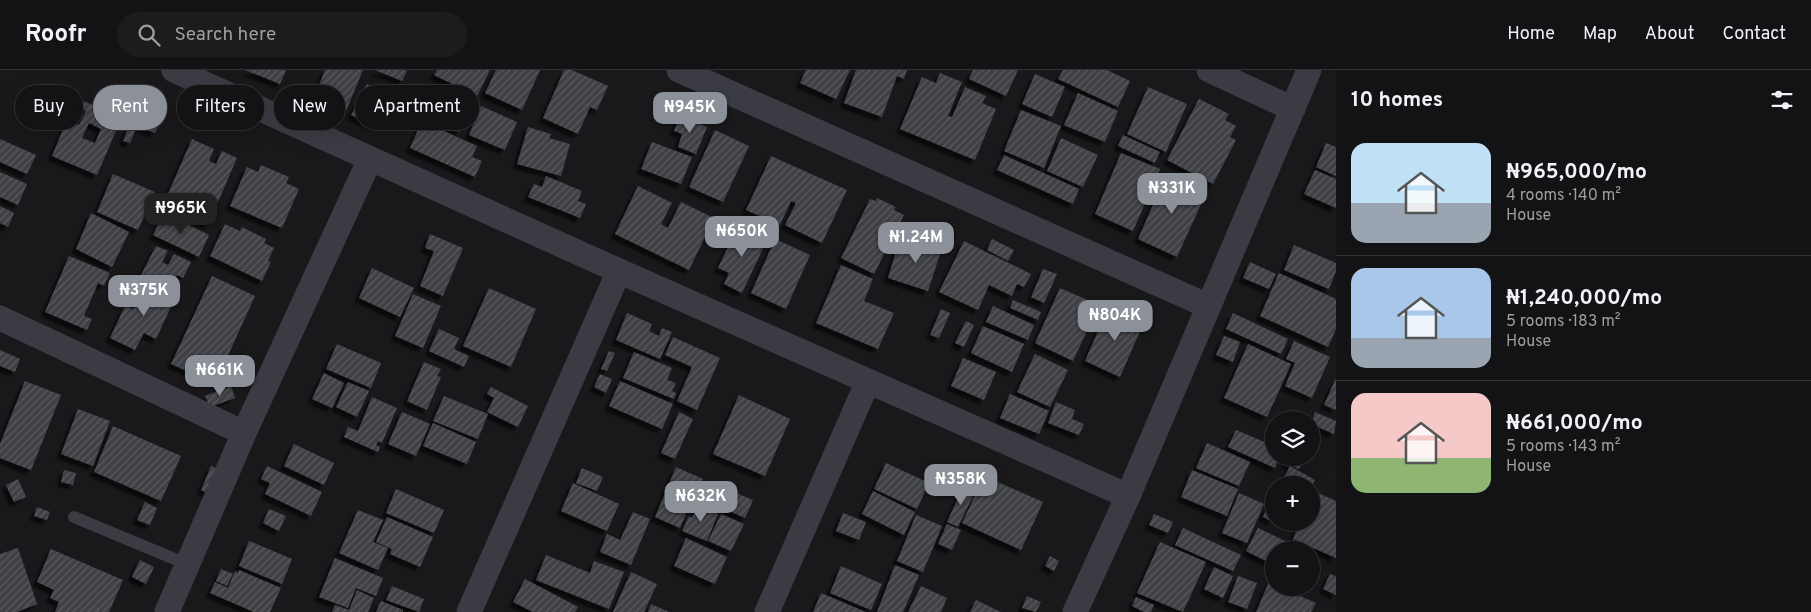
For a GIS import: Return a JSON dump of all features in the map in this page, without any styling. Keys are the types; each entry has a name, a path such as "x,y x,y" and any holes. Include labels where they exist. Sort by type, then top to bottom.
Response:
{"street":[{"path":"174,70 619,271 1128,496"},
{"path":"679,70 1208,306"},
{"path":"1208,70 1294,109"},
{"path":"1075,612 1128,496 1309,70"},
{"path":"167,612 244,433 370,159"},
{"path":"469,612 619,271"},
{"path":"0,318 244,433"},
{"path":"767,612 868,381"}],"lane":[{"path":"74,517 188,565"}],"building":[{"path":"245,70 283,70 286,71 280,84"},
{"path":"325,70 363,70 357,85 355,85 346,111 345,85 319,85"},
{"path":"375,70 404,70 407,71 402,81"},
{"path":"437,70 490,70 479,92 479,85 454,85 434,75"},
{"path":"496,70 540,70 522,110 485,93"},
{"path":"564,70 572,70 608,86 597,110 590,107 578,134 543,118"},
{"path":"806,70 850,70 836,99 800,83"},
{"path":"856,70 907,70 904,79 897,76 882,117 844,103"},
{"path":"973,70 1018,70 1006,96 969,79"},
{"path":"1063,70 1107,70 1130,81 1118,107 1058,79"},
{"path":"940,73 962,82 948,116 952,117 965,87 986,96 982,103 996,109 975,160 900,129 922,77 936,83"},
{"path":"1035,74 1065,87 1052,117 1022,104"},
{"path":"1148,87 1187,104 1166,152 1127,134"},
{"path":"1078,93 1118,111 1105,142 1064,125"},
{"path":"1199,99 1229,114 1225,120 1236,126 1230,137 1236,140 1213,184 1167,160"},
{"path":"83,101 93,105 93,125 89,123 82,138 95,143 101,130 116,130 97,175 52,156 63,130 83,130 83,117 86,111 83,110"},
{"path":"481,106 517,122 505,150 469,135 471,130 479,130 479,111"},
{"path":"355,107 355,117 351,115"},
{"path":"1021,110 1061,126 1044,168 1004,151"},
{"path":"680,116 707,127 696,154 678,147 682,134 674,131"},
{"path":"528,127 551,134 549,138 570,144 561,176 517,164"},
{"path":"127,130 135,130 130,143 123,141"},
{"path":"418,130 442,130 477,146 472,157 482,161 475,177 410,148"},
{"path":"715,130 749,146 723,202 689,187"},
{"path":"1123,135 1160,152 1155,163 1118,146"},
{"path":"1061,138 1098,155 1083,187 1047,171"},
{"path":"0,139 36,155 27,174 0,162"},
{"path":"192,139 214,149 209,161 216,164 222,151 237,158 208,225 163,205"},
{"path":"652,142 692,157 681,184 641,169"},
{"path":"1326,143 1336,147 1336,176 1316,167"},
{"path":"1121,153 1160,169 1133,231 1095,214"},
{"path":"1004,155 1079,189 1073,204 997,170"},
{"path":"771,156 847,190 822,243 785,225 796,203 791,201 780,225 746,210"},
{"path":"261,165 289,177 286,183 299,189 282,228 230,206 247,167 258,172"},
{"path":"1315,170 1336,179 1336,208 1304,194"},
{"path":"0,172 27,184 18,205 0,197"},
{"path":"1167,173 1207,191 1177,257 1138,239"},
{"path":"113,174 155,192 138,230 97,212"},
{"path":"546,176 582,191 578,201 586,204 580,218 528,197 534,184 542,187"},
{"path":"638,186 672,203 661,224 668,228 681,202 714,218 689,270 615,234"},
{"path":"877,198 896,207 894,210 904,215 874,274 841,258 870,199 876,201"},
{"path":"0,206 14,213 8,227 0,223"},
{"path":"91,213 129,232 112,267 76,249"},
{"path":"164,213 209,235 199,257 153,235"},
{"path":"225,224 240,231 242,227 266,239 264,243 274,248 268,261 271,262 262,281 210,256"},
{"path":"738,226 767,240 742,293 724,284 729,273 718,268"},
{"path":"430,234 463,248 443,296 420,286 434,251 425,248"},
{"path":"912,238 942,248 928,291 888,278 897,248 907,251"},
{"path":"775,239 810,255 786,309 751,293"},
{"path":"992,239 1014,250 1008,261 987,250"},
{"path":"964,241 1031,274 1024,287 1017,284 1012,296 989,285 978,310 939,292"},
{"path":"1294,245 1336,263 1336,271 1329,289 1284,270"},
{"path":"156,246 168,251 162,262 168,265 174,254 191,262 183,278 177,275 169,289 141,275"},
{"path":"69,256 110,273 104,286 98,283 84,316 92,319 87,330 45,312"},
{"path":"1250,262 1276,274 1269,289 1243,278"},
{"path":"841,265 873,279 864,301 894,313 878,349 816,323"},
{"path":"372,268 414,288 400,317 359,298"},
{"path":"1043,269 1057,274 1044,303 1031,297"},
{"path":"1279,273 1336,299 1336,329 1328,347 1260,316"},
{"path":"212,276 255,296 215,384 171,364"},
{"path":"146,282 176,296 156,339 144,333 135,350 110,338 125,306 133,309"},
{"path":"489,288 536,309 511,367 463,346"},
{"path":"1060,288 1099,305 1073,361 1035,343"},
{"path":"413,294 441,306 423,348 395,336"},
{"path":"1013,300 1041,312 1038,320 1010,308"},
{"path":"993,306 1034,325 1028,340 986,322"},
{"path":"1109,306 1144,322 1120,377 1085,361"},
{"path":"941,309 950,313 939,338 930,335"},
{"path":"627,313 652,324 649,331 659,336 662,328 672,332 660,359 616,340"},
{"path":"1233,313 1288,339 1281,354 1226,329"},
{"path":"966,321 974,325 964,347 955,343"},
{"path":"983,326 1024,344 1012,372 971,353"},
{"path":"439,329 459,338 454,349 469,356 464,367 429,351"},
{"path":"1224,336 1240,342 1233,362 1216,355"},
{"path":"673,337 720,358 697,410 677,401 692,367 665,355"},
{"path":"1294,341 1330,357 1312,398 1285,386 1295,363 1286,359"},
{"path":"337,344 381,363 371,388 326,369"},
{"path":"1248,344 1291,364 1270,411 1265,411 1265,416 1224,398"},
{"path":"0,350 20,359 15,372 0,366"},
{"path":"609,351 615,353 607,371 601,369"},
{"path":"634,352 672,368 667,380 676,383 672,391 676,393 674,399 623,378"},
{"path":"1035,354 1068,370 1050,407 1017,392"},
{"path":"963,358 996,372 984,400 951,386"},
{"path":"424,362 441,369 437,376 441,377 427,410 407,401"},
{"path":"324,373 344,383 332,408 312,399"},
{"path":"600,374 612,379 606,393 594,387"},
{"path":"1336,378 1336,410 1324,405"},
{"path":"25,381 61,395 31,470 0,458 0,444"},
{"path":"620,381 673,404 662,429 609,406"},
{"path":"348,382 369,391 357,417 336,407"},
{"path":"231,386 235,398 210,407 205,396"},
{"path":"491,387 528,406 518,427 487,412 494,398 487,394"},
{"path":"1010,394 1049,411 1039,434 1000,418"},
{"path":"739,395 790,419 765,476 713,454"},
{"path":"444,396 488,414 478,439 433,421"},
{"path":"372,397 397,408 382,443 378,441 376,445 380,447 378,452 344,437 348,427 358,431"},
{"path":"1056,402 1075,410 1072,419 1084,424 1079,435 1048,423"},
{"path":"78,409 110,421 93,466 61,454"},
{"path":"402,412 430,424 416,456 388,444"},
{"path":"679,412 693,419 675,459 661,453"},
{"path":"1320,414 1336,421 1334,434 1320,428"},
{"path":"433,423 476,442 467,464 423,446"},
{"path":"113,426 181,456 161,501 94,472"},
{"path":"1236,430 1265,442 1265,464 1228,447"},
{"path":"1207,443 1250,462 1239,486 1196,468"},
{"path":"294,444 334,463 324,485 284,466"},
{"path":"886,463 929,483 917,509 874,489"},
{"path":"211,466 222,470 211,495 201,490"},
{"path":"267,466 322,492 311,516 265,494 270,483 261,479"},
{"path":"1290,466 1308,476 1285,476"},
{"path":"676,467 703,479 680,528 655,517"},
{"path":"582,468 603,477 597,491 576,483"},
{"path":"64,470 76,473 73,485 61,482"},
{"path":"1192,470 1238,489 1227,516 1181,497"},
{"path":"984,476 1043,502 1021,550 962,523"},
{"path":"18,479 26,497 14,502 6,485"},
{"path":"573,483 619,504 607,531 561,511"},
{"path":"964,485 976,490 958,527 947,522"},
{"path":"719,486 753,500 745,518 711,503"},
{"path":"396,489 444,510 434,533 386,513"},
{"path":"873,491 915,512 904,535 862,514"},
{"path":"1239,493 1264,504 1247,543 1222,533"},
{"path":"1320,494 1336,501 1336,558 1320,551 1320,541 1298,541 1293,539 1296,531 1320,531"},
{"path":"145,502 157,508 150,525 137,520"},
{"path":"697,505 718,514 707,541 682,531 689,516 692,518"},
{"path":"37,507 50,512 47,520 34,516"},
{"path":"269,509 286,516 279,531 263,523"},
{"path":"358,510 383,520 373,542 388,548 378,570 339,553"},
{"path":"633,512 650,519 631,565 600,552 607,534 620,540"},
{"path":"843,513 866,522 859,540 836,531"},
{"path":"721,514 744,524 731,551 708,541"},
{"path":"1154,514 1173,522 1168,533 1149,525"},
{"path":"916,515 942,526 923,572 897,561"},
{"path":"387,517 433,537 420,567 390,554 392,549 376,542"},
{"path":"947,524 961,530 952,550 938,544"},
{"path":"1183,528 1241,555 1233,571 1175,545"},
{"path":"1258,528 1285,541 1265,541 1265,560 1246,551"},
{"path":"686,538 727,557 715,584 674,566"},
{"path":"249,541 292,559 282,584 239,566"},
{"path":"1160,542 1206,562 1183,612 1137,593"},
{"path":"18,548 37,604 17,612 0,612 0,554"},
{"path":"51,549 123,580 109,612 55,612 59,602 50,598 54,590 37,582"},
{"path":"546,555 590,573 594,561 624,572 609,609 536,580"},
{"path":"1050,556 1059,561 1054,571 1045,566"},
{"path":"335,558 383,578 376,596 356,588 348,608 319,597"},
{"path":"140,560 154,567 146,584 132,577"},
{"path":"895,565 919,575 903,612 877,612"},
{"path":"841,566 882,584 871,610 830,593"},
{"path":"1214,567 1233,576 1223,598 1204,589"},
{"path":"221,569 233,574 227,586 216,581"},
{"path":"239,570 281,588 270,612 254,612 210,593 215,582 228,588 235,571 238,573"},
{"path":"631,572 657,584 644,612 613,612"},
{"path":"1330,574 1336,576 1336,595 1323,589"},
{"path":"1238,576 1257,583 1247,609 1228,602"},
{"path":"525,579 578,607 575,612 533,612 513,602"},
{"path":"392,586 424,599 419,612 386,600"},
{"path":"921,586 947,598 941,612 908,612"},
{"path":"357,590 374,598 368,612 332,612 335,605 349,610"},
{"path":"1265,591 1265,596 1300,596 1316,603 1311,612 1256,612"},
{"path":"821,593 866,612 813,612"},
{"path":"1027,596 1041,602 1036,612 1022,608"},
{"path":"1136,597 1154,605 1151,612 1144,612 1132,606"},
{"path":"976,600 1001,612 970,612"},
{"path":"381,601 403,610 403,612 376,612"},
{"path":"651,604 669,612 648,612"}]}
